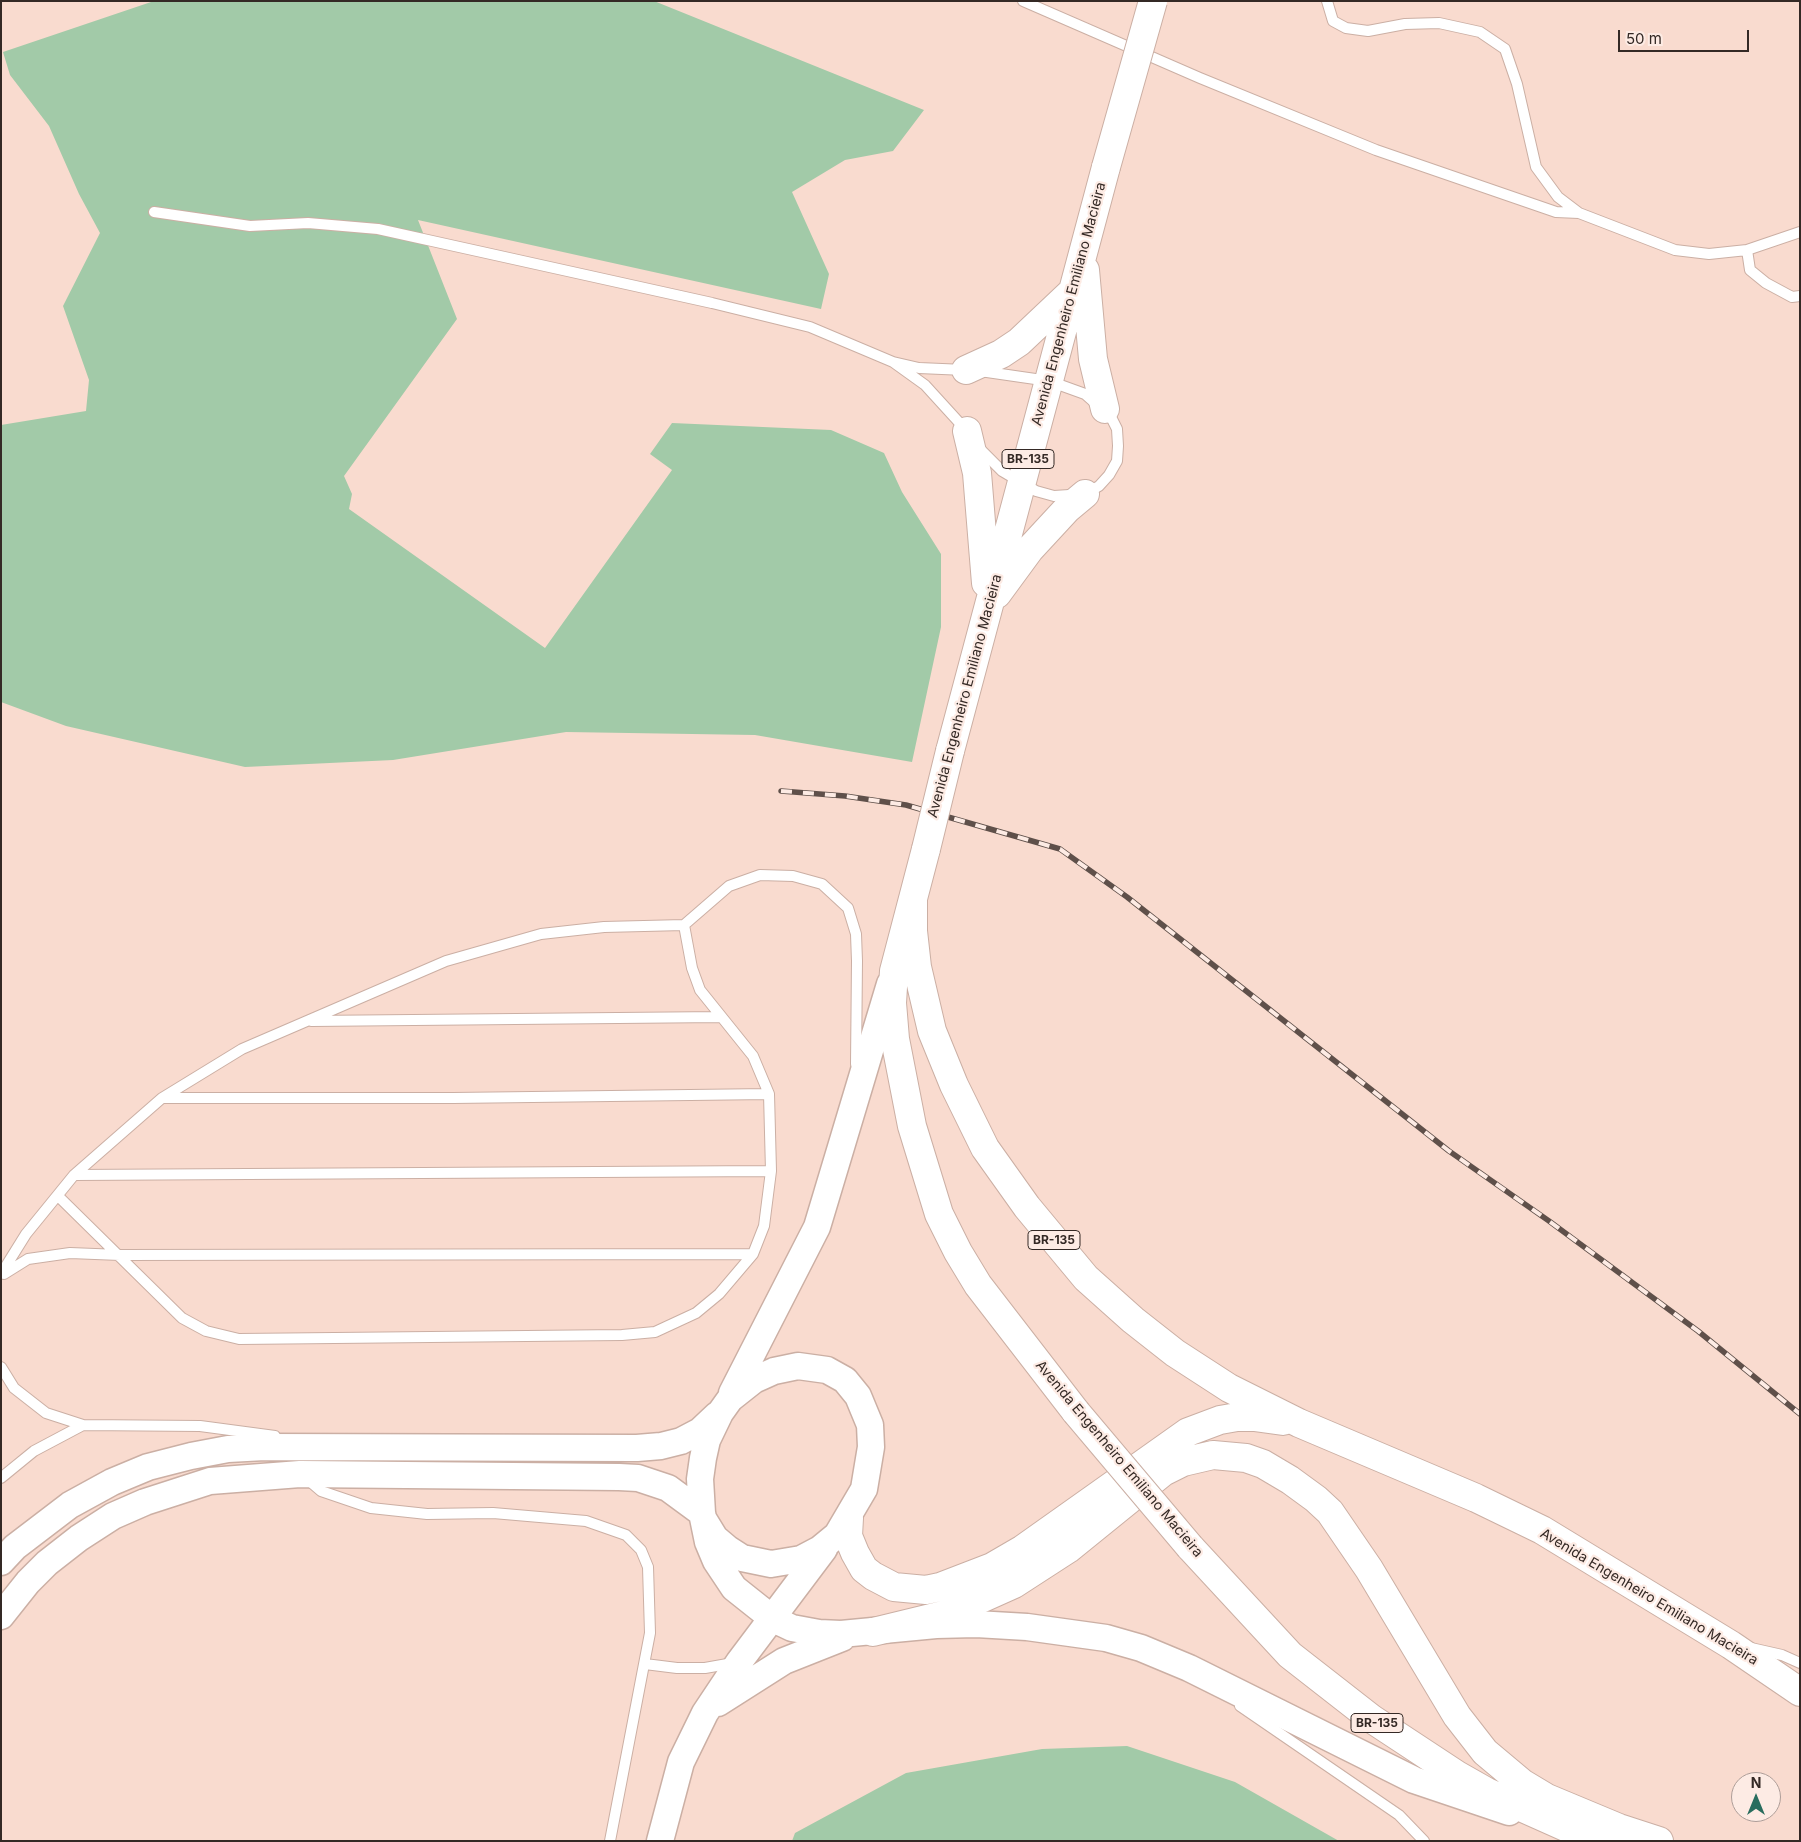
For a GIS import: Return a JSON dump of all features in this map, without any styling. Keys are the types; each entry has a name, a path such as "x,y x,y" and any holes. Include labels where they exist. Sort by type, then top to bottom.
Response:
{"highway":[{"name":"Avenida Engenheiro Emiliano Macieira","path":"1153,1 1021,483 894,971 892,1002 895,1039 912,1126 939,1214 978,1285 1076,1412 1190,1547 1290,1655 1342,1697 1457,1776 1487,1792 1570,1829 1605,1841"},
{"path":"1083,252 1093,359 1105,409"},
{"path":"966,370 1001,354 1018,342 1073,291"},
{"path":"967,431 977,473 988,608"},
{"path":"988,608 1030,549 1067,509 1085,494"},
{"name":"Avenida Engenheiro Emiliano Macieira","path":"913,898 913,931 917,967 932,1031 954,1085 986,1148 1027,1208 1086,1278 1140,1326 1175,1353 1229,1388 1299,1423 1476,1498 1542,1530 1731,1645 1800,1692"},
{"path":"849,1518 848,1536 854,1553 864,1568 873,1576 894,1587 926,1590 940,1587 992,1567 1023,1549 1188,1432 1220,1420 1237,1417 1254,1417 1299,1423"},
{"path":"873,1632 947,1614 1014,1584 1068,1549 1163,1472 1182,1462 1213,1455 1246,1458 1263,1464 1290,1480 1330,1512 1369,1568 1457,1716 1484,1752 1522,1783 1547,1798 1619,1828 1659,1841"}],"street":[{"path":"873,1632 820,1633 792,1628 773,1619 734,1588 724,1574 708,1542 703,1516 700,1479 702,1458 708,1440 816,1227 894,971"},
{"path":"1,1562 15,1547 70,1505 112,1482 148,1467 191,1456 228,1449 614,1448 661,1446 681,1441 700,1431 754,1380 791,1367 817,1367 827,1370 845,1380 858,1396 866,1412 872,1447 864,1489 849,1518 739,1662 705,1713 681,1762 660,1841"},
{"path":"1,1616 46,1563 79,1538 113,1516 145,1502 210,1481 300,1474 638,1478 668,1488 703,1516 715,1538 728,1549 756,1562 771,1564 801,1559 830,1542"},
{"path":"705,1713 729,1695 784,1661 840,1638 873,1632 936,1625 1027,1627 1106,1638 1141,1648 1189,1668 1414,1780 1494,1807 1570,1829"}],"lane":[{"path":"1024,1 1200,78 1376,150 1556,212 1579,213"},
{"path":"1328,1 1333,21 1346,28 1368,31 1405,24 1439,23 1480,32 1505,49 1517,84 1536,168 1558,197 1579,213 1675,250 1709,254 1747,250 1800,232"},
{"path":"154,212 250,226 308,223 378,229 712,303 810,327 893,362 937,371 966,370 1049,381 1085,394 1111,416 1117,429 1117,461 1110,475 1099,486 1085,494 1054,496 1036,491 992,463 967,431 925,385 893,362"},
{"path":"1747,250 1750,270 1766,283 1792,296 1800,296"},
{"path":"1,1275 26,1234 74,1175 162,1098 242,1049 446,961 540,934 604,927 684,925 729,886 760,875 792,876 822,884 848,908 856,934 856,1095"},
{"path":"58,1196 182,1318 206,1331 239,1340 622,1335 656,1332 696,1313 719,1294 753,1254 764,1226 771,1172 769,1094 753,1056 700,990 692,968 684,925"},
{"path":"306,1021 720,1017"},
{"path":"162,1098 453,1098 769,1094"},
{"path":"74,1175 771,1172"},
{"path":"1,1275 28,1259 70,1253 120,1255 753,1254"},
{"path":"1,1367 14,1388 46,1413 83,1425 200,1426 368,1448"},
{"path":"1,1478 34,1451 83,1425"},
{"path":"300,1474 321,1491 371,1508 426,1514 493,1513 586,1521 626,1535 641,1550 648,1567 650,1633 610,1841"},
{"path":"1731,1645 1782,1654 1800,1663"},
{"path":"645,1664 677,1668 705,1668 739,1662"},
{"path":"1189,1668 1289,1742 1399,1815 1424,1841"}],"green space":[{"path":"154,1 654,1 924,110 893,151 845,160 792,192 829,274 821,309 418,220 457,319 344,476 352,494 349,509 545,648 672,470 650,454 672,423 831,430 884,453 902,492 941,554 941,627 912,762 755,735 566,732 393,760 245,767 66,726 1,702 1,425 86,411 89,380 63,306 100,233 79,194 49,126 10,75 3,52"},
{"path":"1127,1746 1235,1782 1339,1841 792,1841 795,1833 906,1773 1042,1749"}],"railway":[{"path":"781,791 845,796 906,805 1060,849 1127,897 1449,1151 1549,1221 1698,1331 1800,1414"}]}
